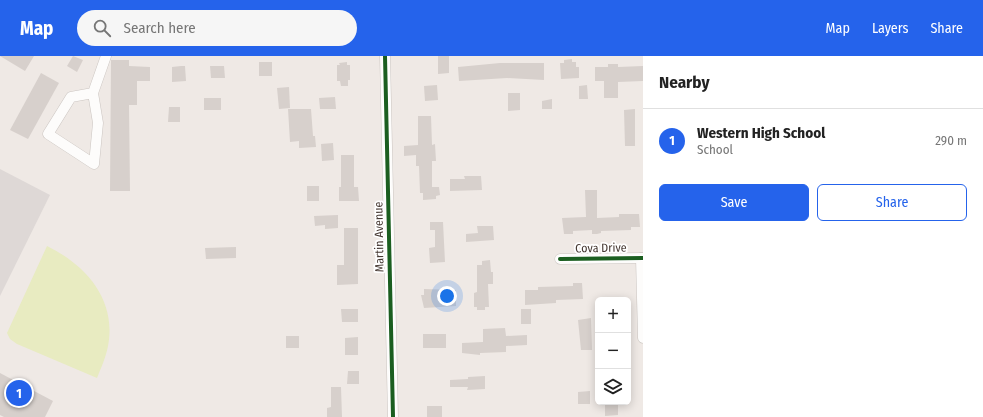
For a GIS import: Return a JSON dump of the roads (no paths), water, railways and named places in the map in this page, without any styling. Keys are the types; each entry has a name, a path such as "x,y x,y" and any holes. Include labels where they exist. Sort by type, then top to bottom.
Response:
{"street":[{"path":"93,93 71,97 48,134 94,164 98,123 93,93 106,56"},
{"name":"Martin Avenue","path":"385,56 393,417"},
{"path":"642,258 643,338"},
{"name":"Cova Drive","path":"560,259 642,258"}],"place":[{"name":"Western High School","path":"19,393"}]}
